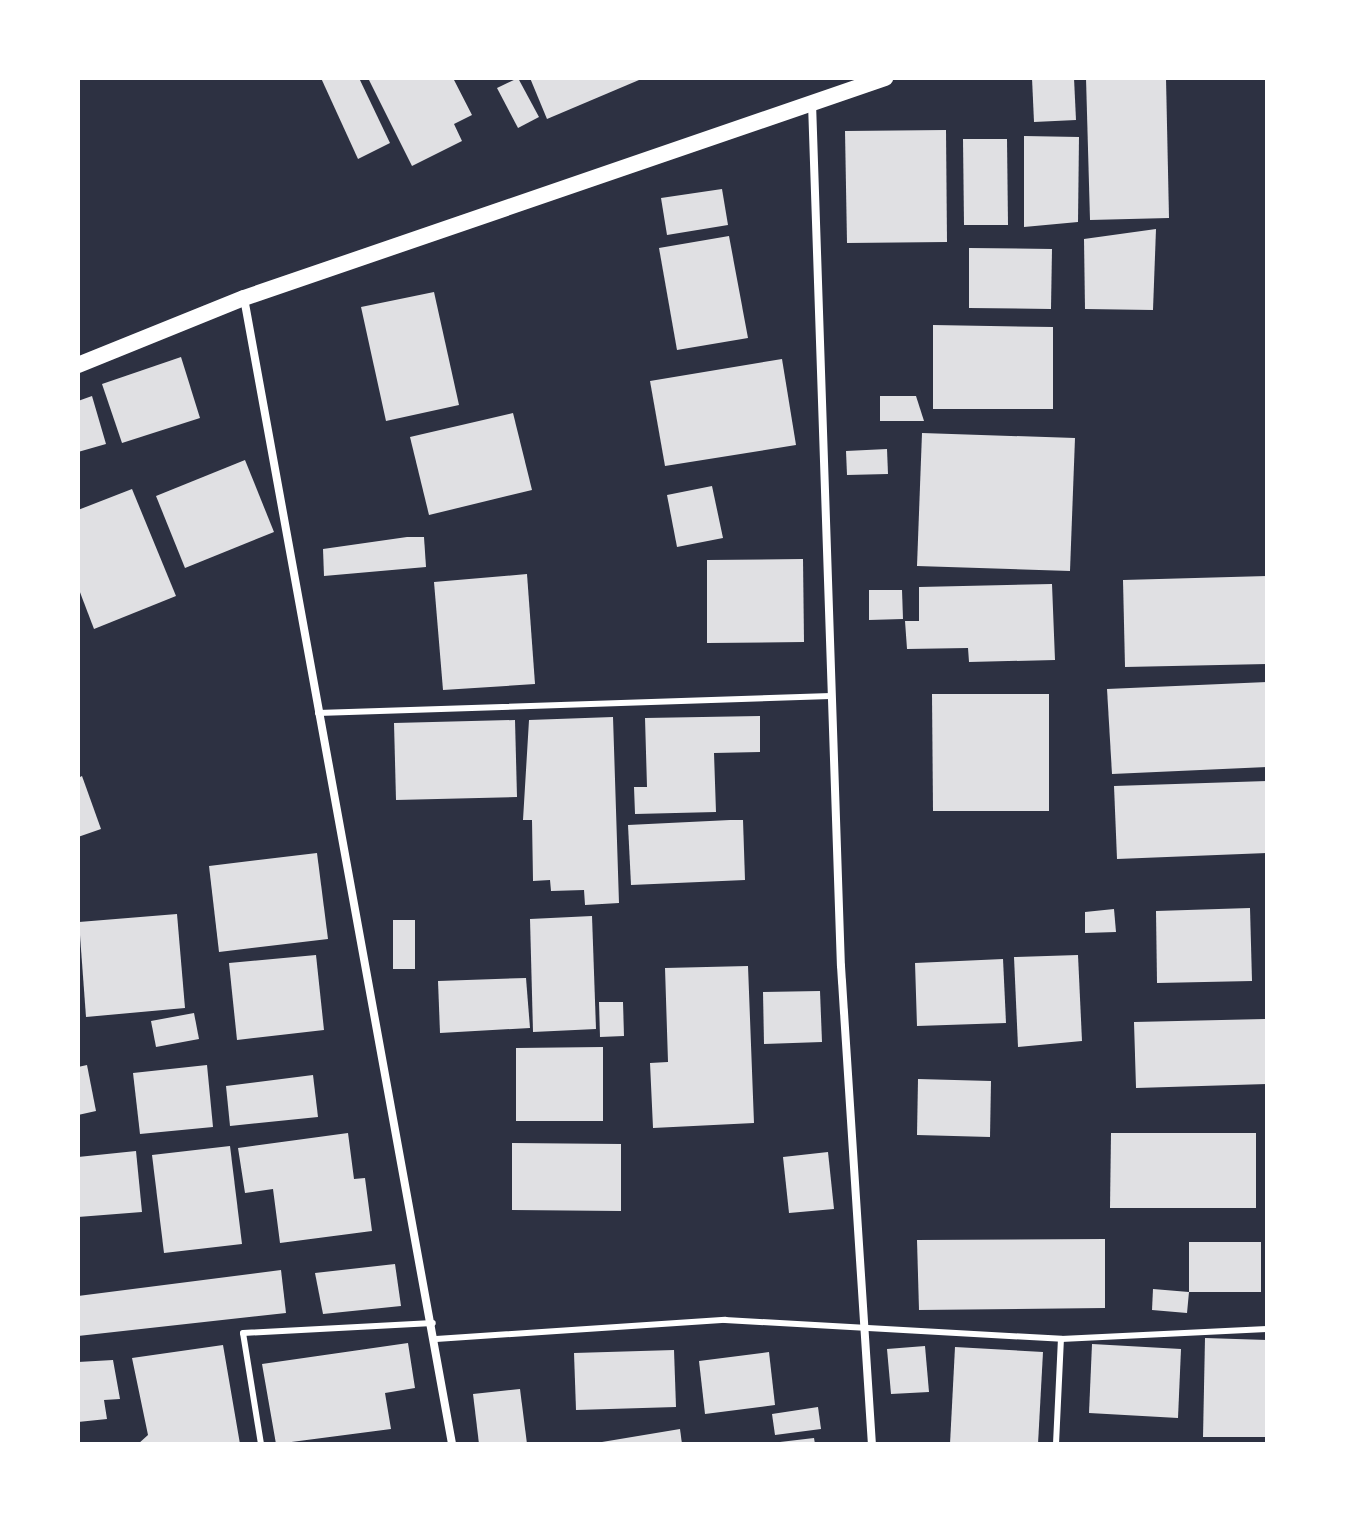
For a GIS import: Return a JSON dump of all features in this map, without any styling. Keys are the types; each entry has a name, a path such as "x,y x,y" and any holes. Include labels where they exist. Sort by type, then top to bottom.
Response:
{"main road":[{"path":"78,365 244,298 885,78"}],"street":[{"path":"812,103 831,696 862,1322 872,1444"},
{"path":"244,298 318,713 436,1339 452,1444"}],"lane":[{"path":"318,713 831,696"},
{"path":"436,1339 725,1320 862,1322 1061,1339 1267,1329"},
{"path":"261,1444 243,1333 433,1323"},
{"path":"1056,1444 1061,1339"}],"building":[{"path":"321,78 359,78 390,143 358,159"},
{"path":"368,78 453,78 472,115 454,124 462,141 412,166"},
{"path":"518,78 539,117 518,128 497,88"},
{"path":"530,78 638,78 639,80 547,119"},
{"path":"1032,78 1074,78 1076,120 1034,122"},
{"path":"1086,78 1166,78 1169,218 1090,220"},
{"path":"946,130 947,242 847,243 845,131"},
{"path":"1024,136 1079,137 1078,222 1024,227"},
{"path":"963,139 1007,139 1008,225 964,225"},
{"path":"722,189 728,225 667,235 661,198"},
{"path":"1156,229 1153,310 1085,309 1084,239"},
{"path":"729,236 748,338 677,350 659,248"},
{"path":"969,248 1052,249 1051,309 969,308"},
{"path":"434,292 459,405 386,421 361,307"},
{"path":"933,325 1053,327 1053,409 933,409"},
{"path":"181,357 200,418 122,443 102,384"},
{"path":"782,359 796,445 665,466 650,381"},
{"path":"92,396 106,444 78,452 78,401"},
{"path":"880,396 916,396 924,421 880,421"},
{"path":"513,413 532,490 429,515 410,437"},
{"path":"922,433 1075,438 1070,571 917,566"},
{"path":"887,449 888,474 847,475 846,451"},
{"path":"245,460 274,532 185,568 156,496"},
{"path":"712,486 723,538 677,547 667,495"},
{"path":"132,489 176,596 94,629 78,587 78,510"},
{"path":"424,537 426,567 324,576 323,549"},
{"path":"803,559 804,642 707,643 707,560"},
{"path":"527,574 535,684 443,690 434,582"},
{"path":"1267,576 1267,664 1125,667 1123,580"},
{"path":"1052,584 1055,660 969,662 968,648 907,649 905,621 919,621 919,587"},
{"path":"869,590 902,590 903,619 869,620"},
{"path":"1267,682 1267,767 1112,774 1107,689"},
{"path":"932,694 1049,694 1049,811 933,811"},
{"path":"760,716 760,752 714,753 716,812 635,814 634,787 647,787 645,718"},
{"path":"613,717 619,903 585,905 584,890 551,891 550,880 533,881 532,820 523,820 529,720"},
{"path":"515,720 517,797 396,800 394,723"},
{"path":"82,776 101,829 78,837 78,778"},
{"path":"1267,781 1267,853 1117,859 1114,786"},
{"path":"743,820 745,880 631,885 628,825"},
{"path":"317,853 328,939 219,952 209,866"},
{"path":"1250,908 1252,981 1157,983 1156,911"},
{"path":"1114,909 1116,932 1085,933 1085,912"},
{"path":"177,914 185,1008 86,1017 79,922"},
{"path":"592,916 596,1029 533,1032 530,919"},
{"path":"393,920 415,920 415,969 393,969"},
{"path":"316,955 324,1030 237,1040 229,963"},
{"path":"1078,955 1082,1041 1018,1047 1014,957"},
{"path":"1003,959 1006,1023 917,1026 915,963"},
{"path":"748,966 754,1123 653,1128 650,1063 668,1062 665,968"},
{"path":"526,978 530,1028 440,1033 438,981"},
{"path":"820,991 822,1042 764,1044 763,992"},
{"path":"599,1002 623,1002 624,1036 600,1037"},
{"path":"194,1013 199,1039 156,1047 151,1021"},
{"path":"1265,1019 1267,1084 1136,1088 1134,1022"},
{"path":"603,1047 603,1121 516,1121 516,1048"},
{"path":"87,1065 96,1111 78,1115 78,1067"},
{"path":"207,1065 213,1127 140,1134 133,1073"},
{"path":"313,1075 318,1117 230,1126 226,1086"},
{"path":"918,1079 991,1081 990,1137 917,1135"},
{"path":"348,1133 354,1179 365,1178 372,1231 280,1243 273,1189 245,1193 238,1148"},
{"path":"1111,1133 1256,1133 1256,1208 1110,1208"},
{"path":"512,1143 621,1144 621,1211 512,1210"},
{"path":"230,1146 242,1244 164,1253 152,1155"},
{"path":"136,1151 142,1212 78,1217 78,1157"},
{"path":"828,1152 834,1209 789,1213 783,1157"},
{"path":"1105,1239 1105,1308 919,1310 917,1240"},
{"path":"1189,1242 1261,1242 1261,1292 1189,1292"},
{"path":"395,1264 401,1306 323,1314 315,1273"},
{"path":"281,1270 286,1313 78,1336 78,1296"},
{"path":"1153,1289 1189,1292 1187,1313 1152,1310"},
{"path":"1205,1338 1267,1340 1265,1437 1203,1437"},
{"path":"408,1343 415,1388 385,1393 391,1429 276,1444 262,1364"},
{"path":"1092,1344 1181,1349 1178,1418 1089,1413"},
{"path":"223,1345 240,1444 138,1444 148,1435 132,1358"},
{"path":"925,1346 929,1392 891,1394 887,1349"},
{"path":"955,1347 1043,1352 1038,1444 950,1444"},
{"path":"674,1350 676,1407 576,1410 574,1353"},
{"path":"769,1352 775,1405 705,1414 699,1361"},
{"path":"113,1360 120,1399 104,1400 107,1419 78,1422 78,1362"},
{"path":"520,1389 527,1444 479,1444 473,1394"},
{"path":"818,1407 821,1429 775,1435 772,1414"},
{"path":"680,1429 682,1444 602,1444 602,1442"},
{"path":"814,1438 815,1444 780,1444 780,1442"}]}
